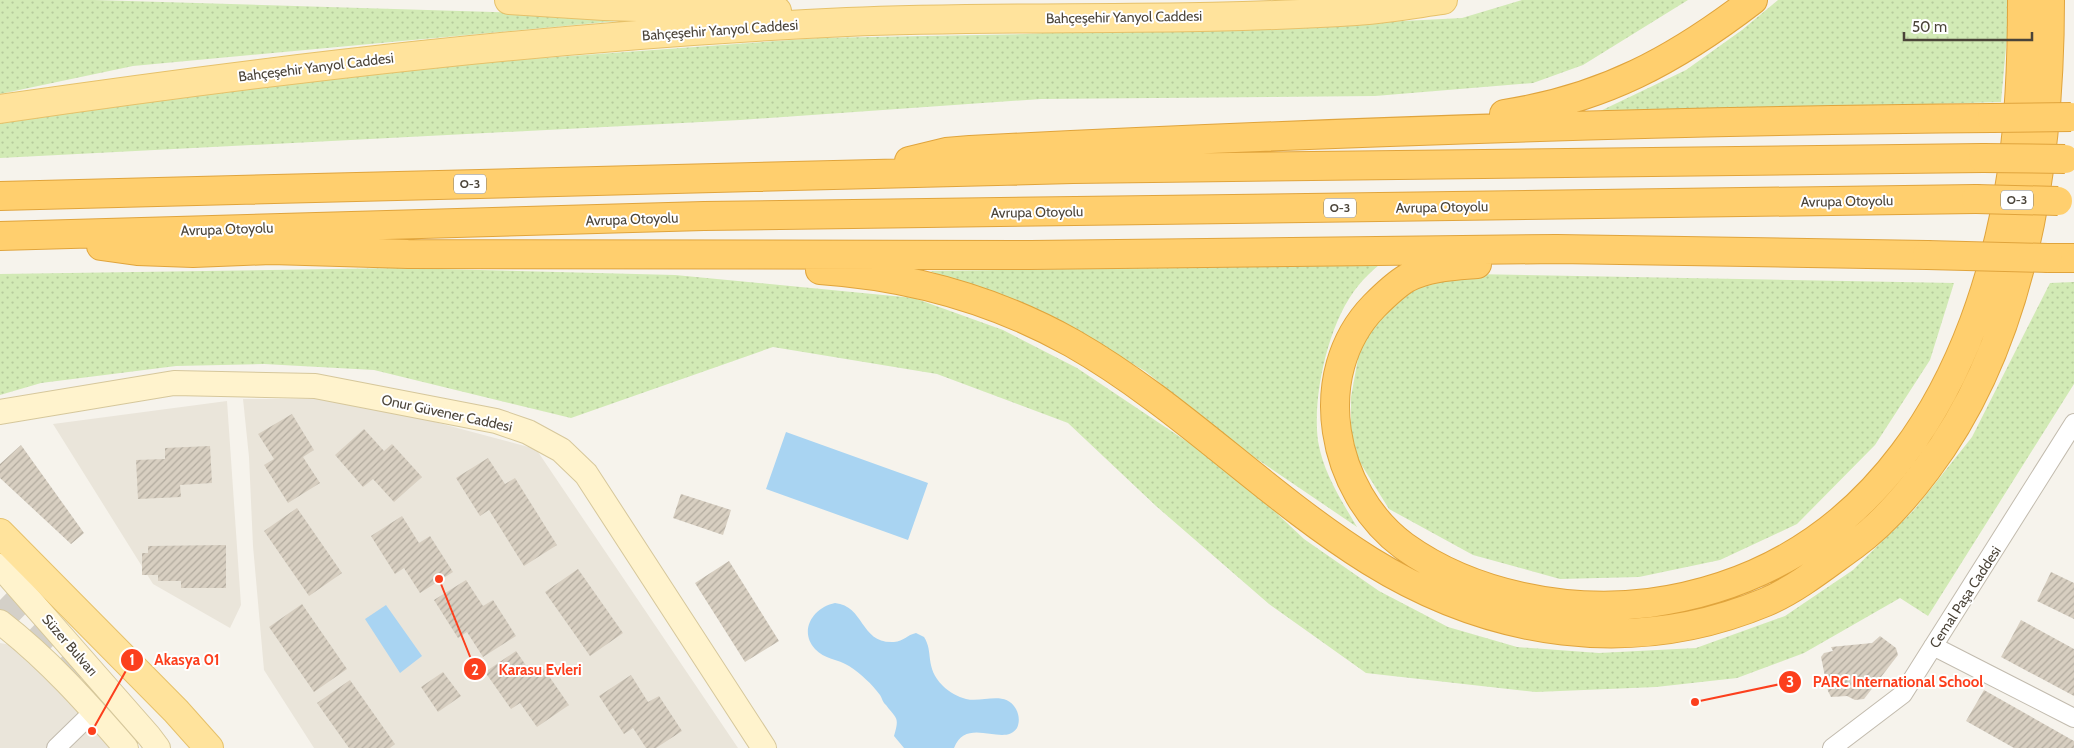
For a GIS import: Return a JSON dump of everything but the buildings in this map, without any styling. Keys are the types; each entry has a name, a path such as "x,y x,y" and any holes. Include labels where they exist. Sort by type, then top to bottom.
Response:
{"highway":[{"path":"1284,137 1330,127 1489,116 1570,100 1608,88 1650,68 1689,46 1753,0"},
{"path":"1597,251 1573,259 1482,264 1428,270 1405,279 1383,296 1362,318 1342,364 1334,408 1341,456 1354,488 1375,520 1402,544 1455,574 1518,596 1585,605 1624,606 1671,600 1708,591 1759,573 1807,545 1849,516 1890,474 1915,440 1935,406 1970,334 1998,241 2012,169 2021,49 2022,0"},
{"path":"710,254 762,266 848,272 891,278 941,290 986,304 1031,323 1070,343 1161,402 1314,521 1368,559 1411,584 1480,613 1527,626 1573,632 1644,633 1691,625 1767,601 1805,580 1862,539 1885,518 1911,490 1945,446 1971,399 1989,358 2019,274 2028,237 2038,183 2046,97 2050,0"},
{"path":"877,173 912,160 946,152 1163,140 1284,137 1566,125 2073,117"},
{"name":"O-3","path":"0,196 877,173 1983,158 2070,159"},
{"name":"Avrupa Otoyolu","path":"0,236 704,216 1976,199 2066,202"},
{"path":"38,235 137,251 184,253 270,250 408,254 1030,255 1424,249 2061,258"}],"main road":[{"path":"509,0 604,6 741,9 936,18"},
{"name":"Bahçeşehir Yanyol Caddesi","path":"0,109 347,62 653,33 936,18 1167,18 1359,11 1443,0"},
{"path":"0,533 176,711 209,748"}],"street":[{"name":"Onur Güvener Caddesi","path":"0,412 174,383 315,386 496,421 528,432 561,450 586,474 764,748"},
{"name":"Cemal Paşa Caddesi","path":"1832,748 1903,694 2074,423"},
{"name":"Süzer Bulvarı","path":"0,566 150,736 158,748"},
{"name":"Süzer Bulvarı","path":"0,622 34,649 94,711 126,748"},
{"path":"1933,646 2074,718"},
{"path":"56,748 94,711"}],"shaded area":[{"path":"243,399 318,399 416,417 536,449 738,748 314,748 264,670 253,546 249,457"},
{"path":"227,401 241,605 230,628 153,584 53,424"},
{"path":"0,643 34,649 126,748 0,748"}],"green space":[{"path":"0,0 94,0 660,17 133,66 0,94"},
{"path":"1522,0 1688,0 1583,65 1533,83 1375,96 1041,99 740,120 0,158 0,121 321,74 819,38 1025,34 1202,25 1384,22 1462,18"},
{"path":"1778,0 2008,0 2008,25 2001,102 1594,114 1686,70 1742,30"},
{"path":"1380,264 1358,286 1339,319 1325,359 1318,402 1317,423 1320,452 1333,486 1357,527 1239,447 1145,371 1063,324 930,271"},
{"path":"397,268 675,275 914,298 1003,330 1077,368 1234,473 1304,539 1379,591 1448,627 1517,647 1599,653 1696,648 1785,616 1853,570 1914,510 1972,437 2050,283 2074,282 2074,384 1928,616 1900,598 1804,653 1737,678 1656,687 1536,692 1366,673 1269,604 1156,506 1068,423 937,374 773,347 571,418 374,370 264,364 176,366 41,383 0,395 0,274"},
{"path":"1471,274 1954,283 1930,360 1875,445 1797,524 1720,560 1639,577 1560,579 1473,555 1389,509 1351,448 1351,397 1359,353 1372,326 1399,300 1432,280"}],"water":[{"path":"786,432 928,483 908,540 766,489"},
{"path":"835,603 845,606 852,611 868,631 883,641 894,642 916,633 924,637 929,648 933,672 943,686 954,694 966,699 993,698 1006,700 1017,711 1019,720 1017,728 1011,733 1004,735 976,732 968,734 960,738 954,748 904,748 894,736 897,725 895,716 873,687 849,666 827,657 815,649 810,642 808,627 811,620 821,609"},
{"path":"386,605 422,656 400,673 365,619"}],"tunnel":[{"path":"0,600 121,717"}],"place":[{"name":"Karasu Evleri","path":"439,579"},
{"name":"PARC International School","path":"1695,702"},
{"name":"Akasya 01","path":"92,731"}]}
